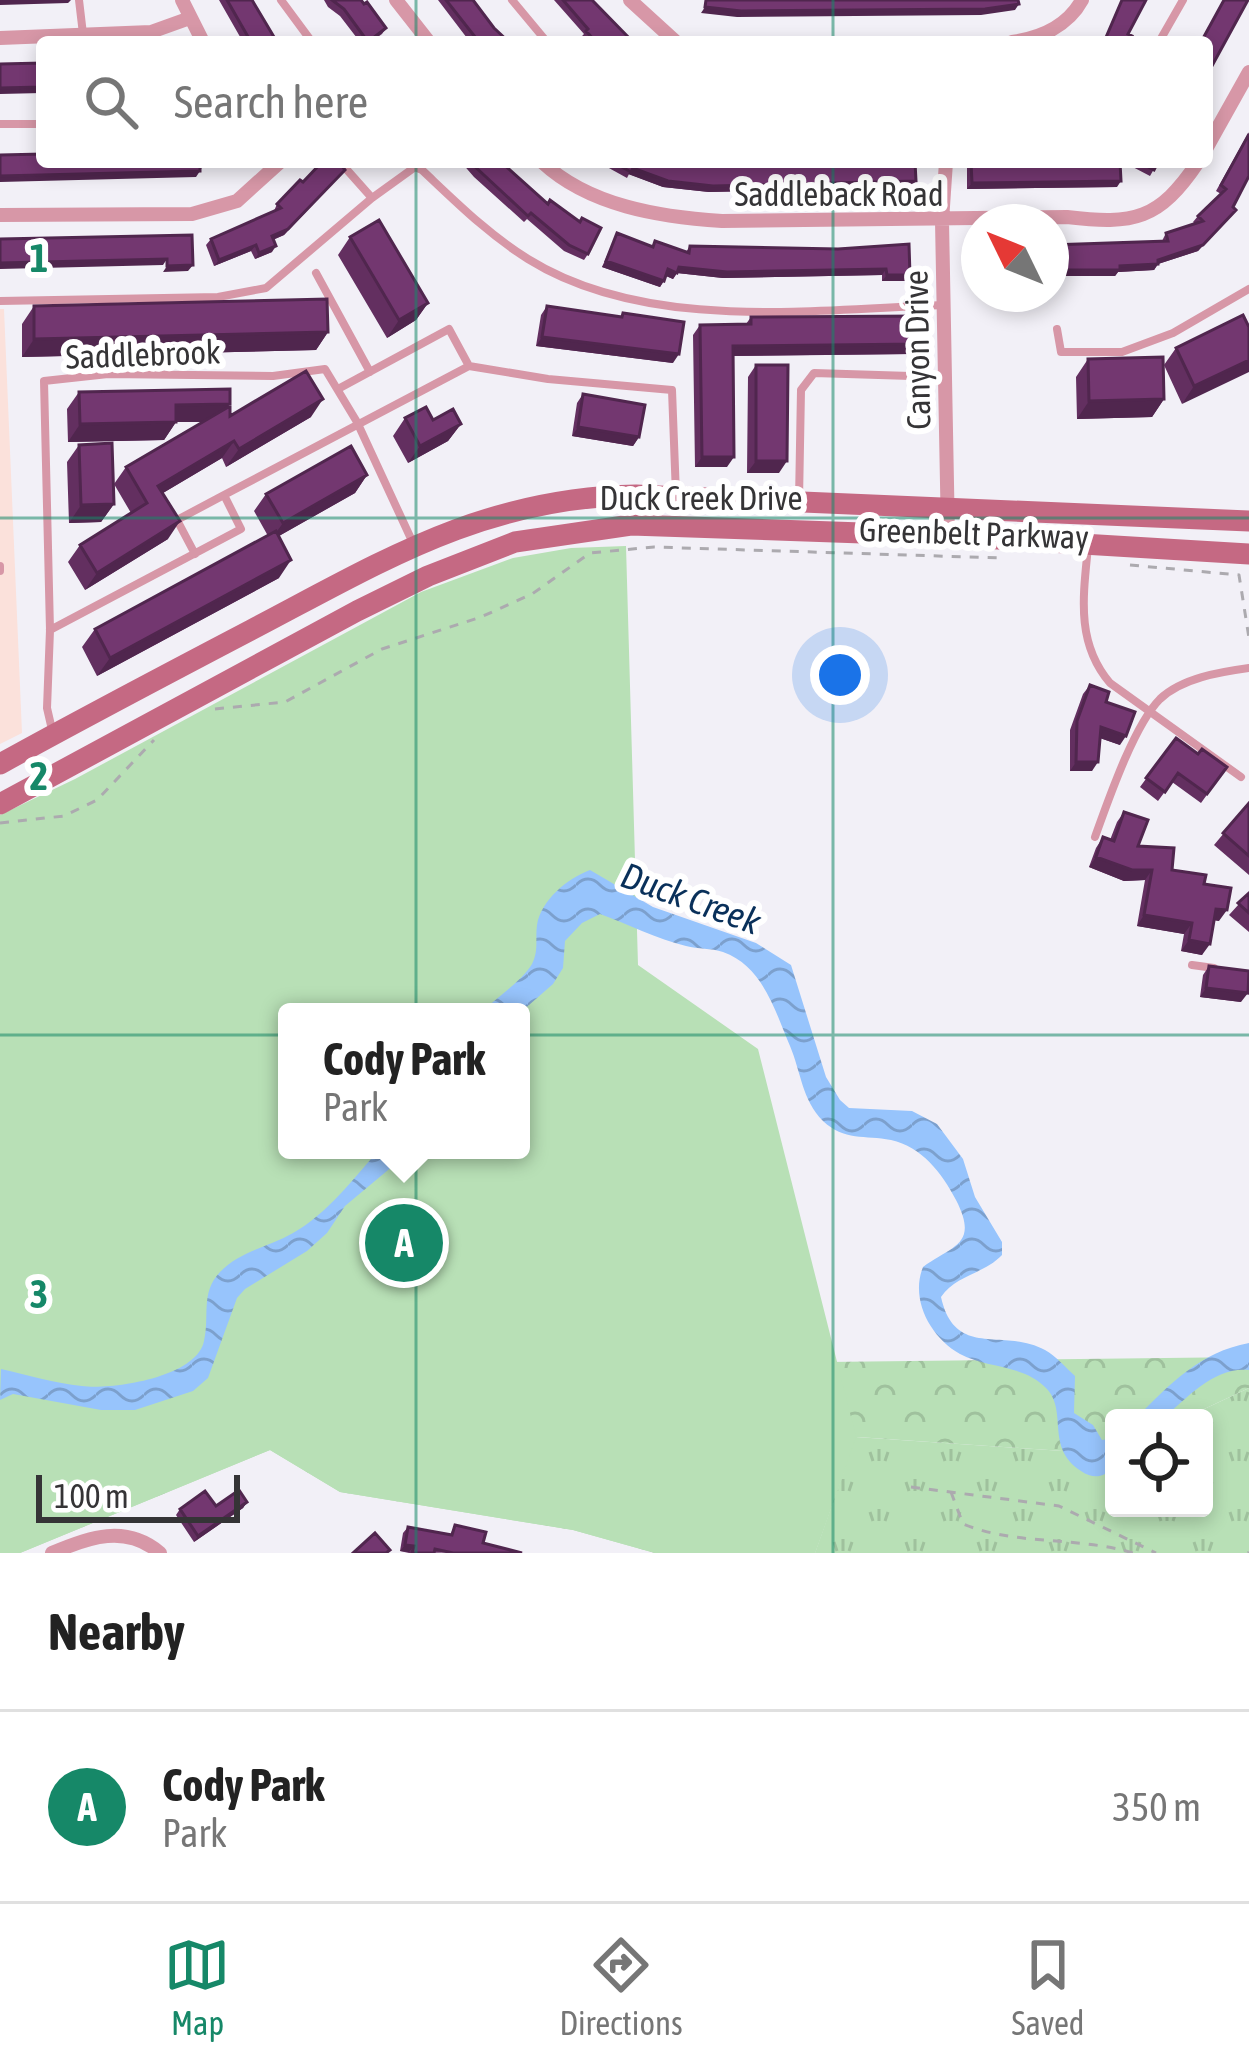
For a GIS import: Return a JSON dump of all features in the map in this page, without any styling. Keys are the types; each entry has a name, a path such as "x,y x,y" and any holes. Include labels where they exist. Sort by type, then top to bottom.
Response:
{"main road":[{"name":"Duck Creek Drive","path":"0,764 414,544 504,511 604,496 1249,521"},
{"path":"676,497 677,527"},
{"name":"Duck Creek Drive","path":"0,804 428,576 515,542 631,525 948,536 1249,554"},
{"path":"414,544 428,576"}],"street":[{"path":"182,0 200,36"},
{"path":"396,0 422,36"},
{"path":"630,0 669,36"},
{"path":"1043,36 1076,12 1082,0"},
{"path":"55,36 151,32 190,18"},
{"path":"0,38 36,37"},
{"path":"1213,136 1249,71"},
{"path":"0,214 192,214 237,201 273,168"},
{"name":"Saddleback Road","path":"549,168 624,206 669,217 1113,222 1138,217 1174,197 1194,168"},
{"name":"Canyon Drive","path":"946,168 942,221 948,536"},
{"path":"52,1553 107,1534 151,1545 160,1553"}],"lane":[{"path":"79,0 83,35"},
{"path":"281,0 308,36"},
{"path":"512,0 542,36"},
{"path":"1162,36 1183,0"},
{"path":"0,124 36,124"},
{"path":"345,168 372,198"},
{"path":"0,301 250,293 287,274 408,170 422,170 476,222 531,261 569,280 655,305 716,310 943,305"},
{"path":"316,273 370,372"},
{"path":"1058,329 1061,352 1121,352 1173,333 1249,290"},
{"path":"414,544 338,389 448,328 469,366"},
{"path":"195,554 177,520 469,366 548,379 672,390 676,497"},
{"name":"Saddlebrook","path":"54,735 46,708 50,630 44,381 108,374 273,376 325,368 338,389"},
{"path":"799,501 801,390 814,373 944,377"},
{"path":"50,630 241,530 224,495"},
{"path":"1088,546 1087,649 1110,683 1241,777"},
{"path":"1095,837 1114,786 1162,697 1186,682 1249,668"},
{"path":"1192,965 1230,970"}],"path":[{"name":"Greenbelt Parkway","path":"213,709 268,706 303,695 382,649 504,608 601,550 654,547 1018,558"},
{"name":"Greenbelt Parkway","path":"1124,564 1239,575 1249,638"},
{"path":"0,824 64,816 97,800 166,730"},
{"path":"911,1487 1059,1506 1156,1553"},
{"path":"951,1492 963,1524 975,1529 1133,1553"}],"shaded area":[{"path":"0,309 4,309 22,733 0,744"}],"green space":[{"path":"626,546 638,965 758,1049 856,1437 815,1553 655,1553 573,1530 340,1492 270,1450 20,1553 0,1553 0,815 421,592 513,558 571,548"},
{"path":"1249,1357 1249,1388 1204,1409 1105,1409 1105,1455 1099,1458 1063,1451 857,1437 815,1553 655,1553 573,1530 340,1492 270,1450 20,1553 0,1553 0,1372"},
{"path":"1249,1388 1249,1553 815,1553 856,1437 1105,1455 1105,1517 1213,1517 1213,1409 1204,1409"}],"water":[{"path":"590,870 653,907 756,943 791,965 826,1077 840,1100 849,1108 912,1111 937,1124 963,1159 975,1197 1002,1242 1002,1255 941,1297 948,1316 957,1329 969,1335 1029,1344 1061,1362 1075,1376 1074,1413 1105,1440 1105,1473 1090,1476 1070,1462 1060,1441 1053,1398 1038,1381 960,1354 932,1327 921,1304 920,1279 923,1267 964,1235 956,1200 937,1171 902,1143 847,1134 823,1121 806,1095 766,991 737,959 675,943 600,914 582,923 565,941 563,968 530,1004 492,1003 532,964 540,916 565,884"},
{"path":"371,1159 401,1159 345,1206 327,1233 307,1251 245,1289 237,1298 208,1378 193,1391 135,1410 101,1410 13,1394 0,1400 1,1369 96,1387 152,1378 186,1364 204,1341 208,1296 220,1272 236,1259 305,1225"},
{"path":"1249,1343 1249,1370 1214,1378 1174,1409 1146,1409 1201,1362"}],"building":[{"path":"227,0 252,0 273,36 248,36"},
{"path":"332,0 367,2 386,28 376,36 364,36"},
{"path":"446,0 473,0 503,36 474,36"},
{"path":"563,0 592,0 627,36 591,36"},
{"path":"706,0 1018,0 1019,4 985,9 741,11 705,7"},
{"path":"1122,0 1146,0 1128,34 1132,36 1107,36"},
{"path":"1224,0 1248,0 1213,64 1213,36 1204,36"},
{"path":"36,63 36,87 0,88 0,64"},
{"path":"1249,134 1249,176 1233,207 1236,210 1203,245 1158,260 1158,264 1069,270 1069,244 1168,241 1166,233 1203,221 1198,216 1226,189 1221,185"},
{"path":"36,154 36,168 200,171 0,176 0,155"},
{"path":"316,168 345,170 288,229 272,236 276,246 259,253 256,245 219,260 211,239 281,208 277,204"},
{"path":"476,168 508,168 548,204 550,200 580,222 582,218 601,228 588,254 569,245 531,213 528,216"},
{"path":"633,168 915,168 916,181 713,186 668,181"},
{"path":"971,168 1120,168 1121,181 972,183"},
{"path":"379,220 428,303 399,320 350,237"},
{"path":"617,233 653,247 655,241 689,253 690,246 838,249 909,244 910,275 887,275 886,269 727,272 679,267 677,273 668,269 664,281 606,261"},
{"path":"192,235 193,265 167,266 167,259 0,263 0,239"},
{"path":"327,299 328,332 34,339 34,306"},
{"path":"547,306 684,322 679,354 542,337"},
{"path":"1243,315 1249,327 1249,360 1194,386 1176,348"},
{"path":"919,316 918,344 733,346 734,457 702,457 700,325 751,324 751,317"},
{"path":"1163,357 1164,399 1089,401 1088,359"},
{"path":"756,365 788,365 787,461 756,461"},
{"path":"306,371 323,399 239,449 234,441 158,486 180,521 97,573 80,545 147,503 126,467 230,406 230,416"},
{"path":"230,389 230,404 176,405 176,422 80,424 79,392"},
{"path":"583,394 645,405 639,437 578,427"},
{"path":"426,407 433,420 453,409 461,424 420,446 405,418"},
{"path":"112,443 114,504 81,505 79,445"},
{"path":"351,446 367,475 283,523 266,494"},
{"path":"276,531 291,560 110,658 95,629"},
{"path":"1090,685 1109,692 1106,702 1135,712 1126,736 1101,727 1098,762 1076,762 1077,721"},
{"path":"1176,738 1227,767 1207,794 1178,773 1165,792 1146,778"},
{"path":"1249,803 1249,856 1223,833"},
{"path":"1124,812 1148,820 1138,846 1174,848 1172,870 1206,875 1204,884 1231,888 1227,910 1216,909 1210,944 1189,940 1192,923 1144,915 1152,870 1132,870 1096,857 1103,837 1114,841"},
{"path":"1249,893 1249,913 1238,903"},
{"path":"1209,966 1249,971 1248,993 1206,988"},
{"path":"239,1490 247,1502 198,1536 180,1509 205,1491 216,1506"},
{"path":"455,1525 486,1532 483,1543 522,1553 435,1549 434,1553 412,1553 414,1546 405,1545 408,1527 452,1535"},
{"path":"375,1533 390,1550 353,1553"}],"place":[{"name":"Cody Park","path":"404,1243"}],"water label":[{"name":"Duck Creek","path":"691,898"}]}
